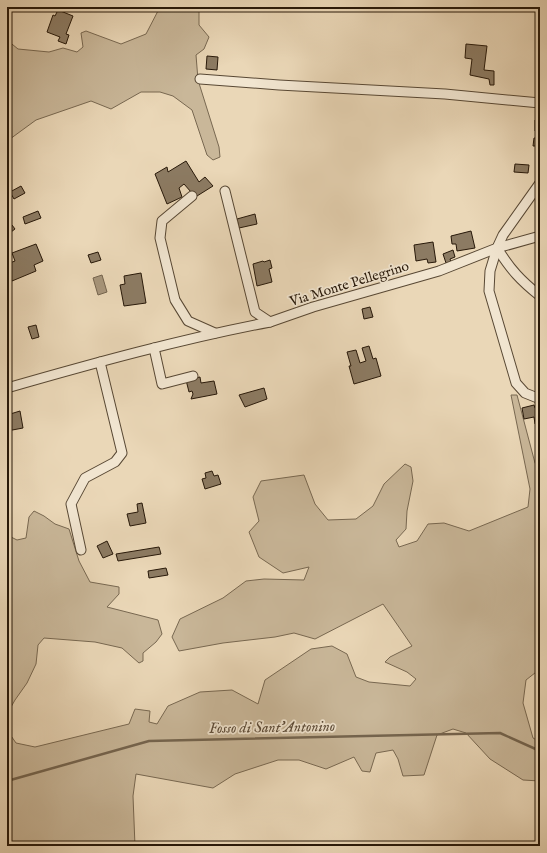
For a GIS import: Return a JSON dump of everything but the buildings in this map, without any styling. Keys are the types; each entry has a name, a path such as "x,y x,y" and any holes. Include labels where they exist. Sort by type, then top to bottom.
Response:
{"street":[{"path":"200,79 445,94 540,102"},
{"path":"540,183 505,233 497,248 490,275 490,296 516,382 525,393 540,399"},
{"path":"225,191 255,312 270,322"},
{"path":"192,196 162,222 160,238 174,300 188,321 215,333"},
{"name":"Via Monte Pellegrino","path":"7,388 154,348 215,333 270,322 313,307 439,271 497,248 540,236"},
{"path":"497,248 518,278 540,296"},
{"path":"154,348 162,384 193,376"},
{"path":"81,550 71,504 85,478 115,462 122,453 100,362"}],"shaded area":[{"path":"160,7 199,7 199,25 209,37 204,49 196,55 198,80 219,147 220,157 213,160 207,155 192,110 173,96 160,92 141,92 111,109 91,101 36,120 10,139 7,145 7,40 18,49 49,52 63,48 77,52 83,47 81,33 86,31 121,44 146,34"},
{"path":"102,275 107,292 98,295 93,278"},
{"path":"511,395 517,395 535,463 540,470 540,669 526,680 523,703 533,738 540,742 540,781 523,780 490,759 466,733 453,729 437,735 424,775 403,776 398,759 393,750 376,753 370,772 362,771 354,757 326,769 299,760 278,760 235,774 213,788 136,774 133,796 135,846 7,846 7,730 16,743 35,747 129,724 135,709 150,711 149,722 157,724 168,706 200,692 232,690 258,704 265,680 311,649 332,646 347,654 356,677 369,682 410,686 416,679 407,672 385,662 390,657 412,646 383,604 315,639 294,633 179,651 172,637 180,619 223,598 246,581 264,579 304,580 309,567 283,573 259,557 249,532 259,521 253,497 261,481 304,475 315,504 328,520 356,519 373,506 384,484 405,464 411,467 413,481 407,511 406,529 396,540 399,547 417,541 428,524 444,523 469,531 528,507 530,489"},
{"path":"34,511 55,524 69,529 79,561 90,582 119,587 119,594 107,607 158,620 162,634 156,642 143,653 143,661 139,663 122,648 95,642 44,638 38,645 36,664 27,683 7,714 7,529 11,537 17,540 26,538 29,517"}],"waterway":[{"name":"Fosso di Sant'Antonino","path":"7,781 149,741 500,733 540,751"}]}
